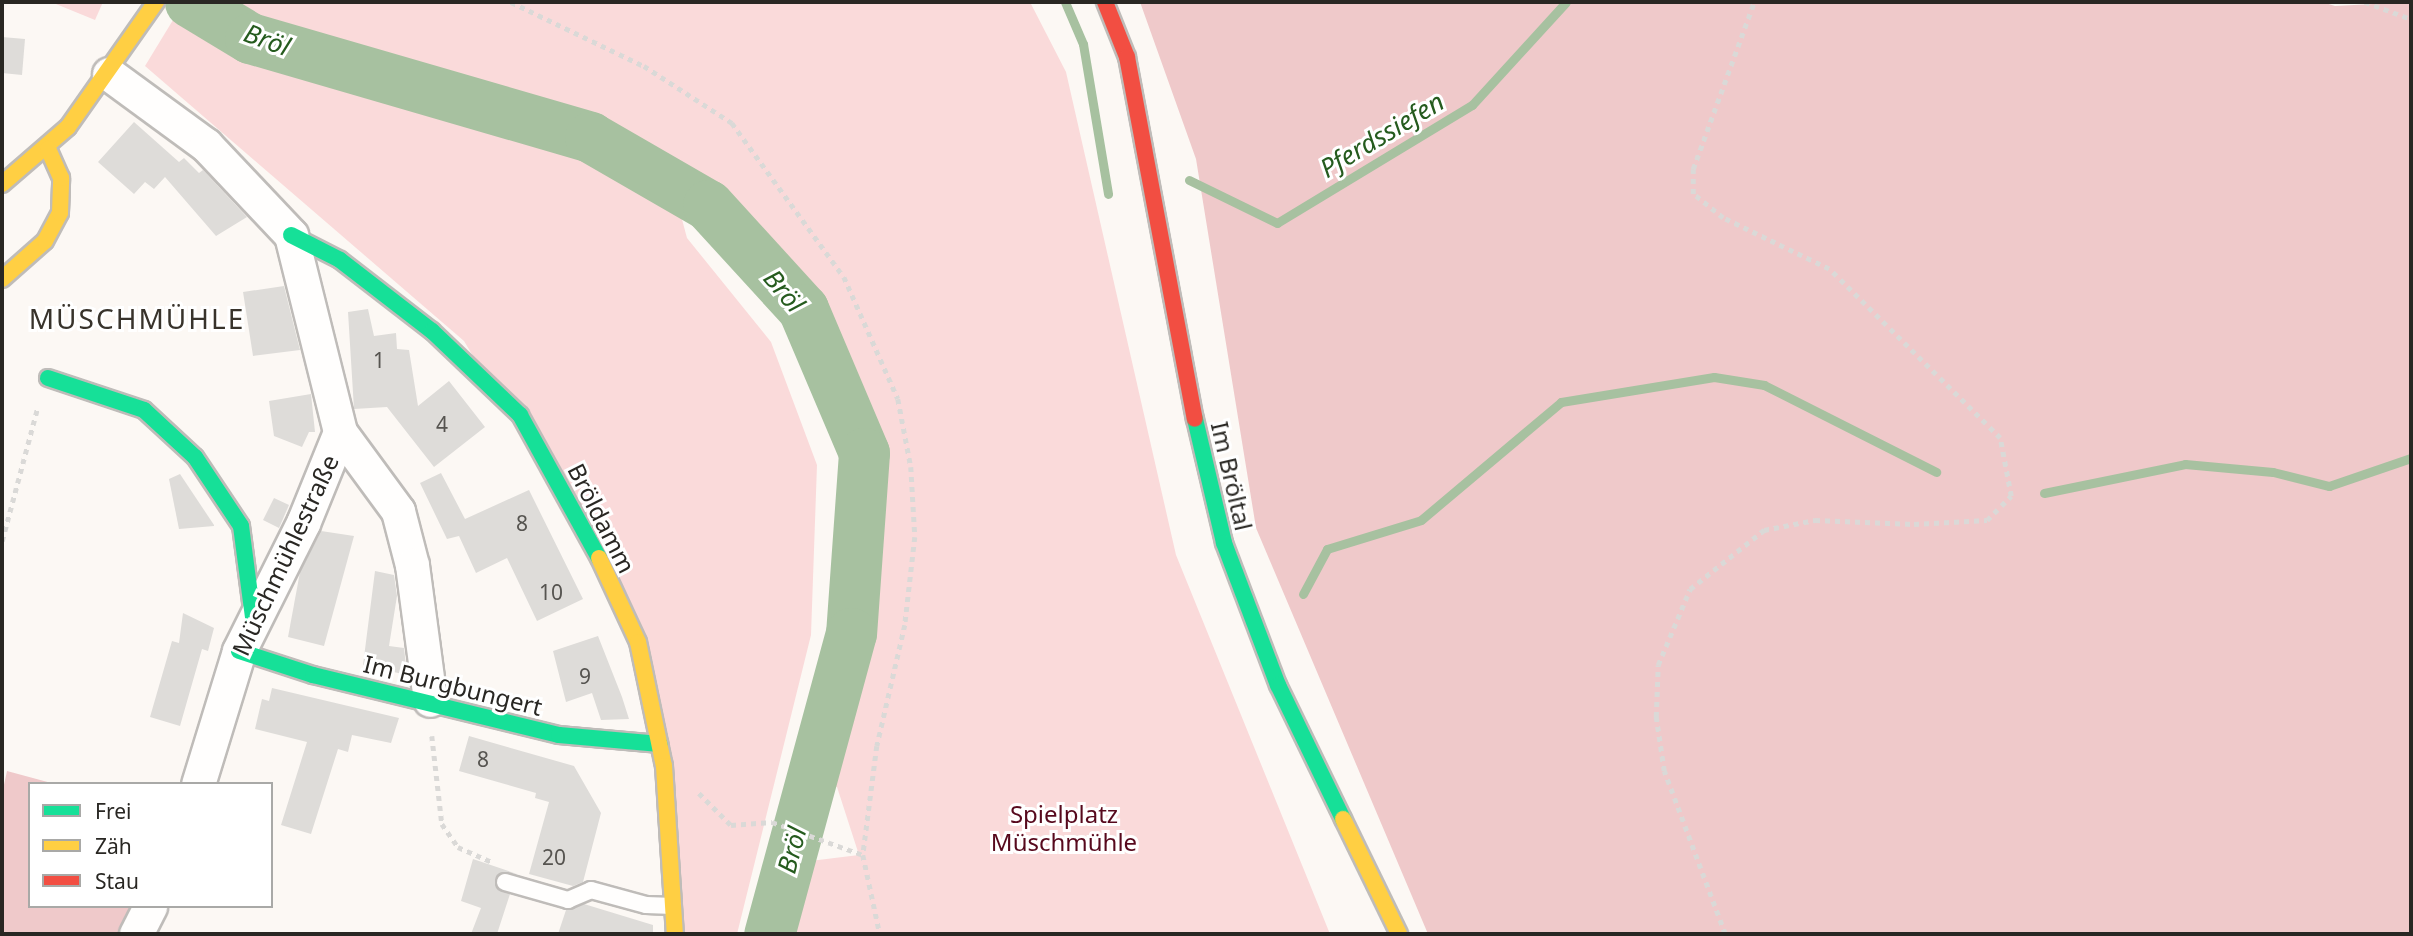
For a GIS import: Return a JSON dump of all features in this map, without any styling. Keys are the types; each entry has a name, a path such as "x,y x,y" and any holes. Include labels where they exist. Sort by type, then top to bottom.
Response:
{"street":[{"path":"2,184 48,149 117,63 156,2"},
{"name":"Im Bröltal","path":"1105,2 1127,58 1194,413 1224,543 1278,685 1399,934"},
{"name":"Müschmühlestraße","path":"117,63 205,145 291,235 340,432 303,523 253,617 239,651 199,782"},
{"path":"2,279 45,240 60,213 61,177 48,149"},
{"name":"Bröldamm","path":"291,235 340,260 432,331 520,415 582,520 638,642 664,766 675,934"},
{"path":"48,379 144,410 195,457 241,526 253,617"},
{"path":"340,432 398,511 412,565 432,700"},
{"name":"Im Burgbungert","path":"239,651 313,675 432,700 559,735 660,744"},
{"path":"136,934 149,908"}],"lane":[{"path":"505,882 568,900 591,890 646,905 675,906"}],"path":[{"path":"511,2 644,66 732,122 844,277 898,399 911,467 915,537 905,625 877,746 863,855 880,934"},
{"path":"1725,934 1706,872 1664,771 1656,717 1658,665 1690,589 1764,530 1815,520 1914,524 1987,520 2011,496 2000,438 1829,269 1723,218 1693,194 1693,169 1754,2"},
{"path":"2365,2 2411,19"},
{"path":"2,541 48,379"},
{"path":"432,700 430,720 442,824 458,847 497,864"},
{"path":"664,766 684,774 731,825 772,822 863,855"}],"green space":[{"path":"51,2 103,2 95,20"},
{"name":"Spielplatz Müschmühle","path":"184,2 1030,2 1066,72 1176,555 1330,934 784,934 802,862 859,855 837,787 821,784 861,641 869,452 816,301 717,195 665,156 687,238 771,342 817,465 811,635 737,934 685,934 644,642 464,341 145,66"}],"shaded area":[{"path":"1140,2 2322,2 2335,6 2411,2 2411,934 1428,934 1256,528 1196,159"},
{"path":"7,771 48,782 28,782 28,908 133,908 127,934 2,934 2,794"}],"building":[{"path":"2,37 25,39 22,75 2,73"},
{"path":"134,122 179,162 184,158 199,173 203,170 247,217 216,236 165,177 154,189 145,182 134,194 98,162"},
{"path":"284,286 300,350 253,356 243,292"},
{"path":"368,309 374,336 396,333 397,349 409,350 418,406 449,381 485,427 434,467 387,407 354,409 348,312"},
{"path":"311,394 315,432 309,432 302,447 274,436 269,401"},
{"path":"441,473 465,519 529,490 583,599 537,621 507,558 476,573 459,536 447,539 420,483"},
{"path":"180,474 214,526 179,529 169,479"},
{"path":"274,498 289,505 279,528 263,520"},
{"path":"321,531 354,536 324,646 288,637 300,572"},
{"path":"375,571 394,575 397,596 389,646 404,648 407,675 363,665"},
{"path":"183,613 214,628 208,651 202,649 180,726 150,717 172,641 179,643"},
{"path":"598,636 629,719 601,720 592,693 566,702 553,651"},
{"path":"272,688 399,718 391,743 352,735 348,752 338,749 311,834 281,825 307,742 255,729 262,699 269,701"},
{"path":"469,736 574,766 601,813 583,882 573,886 529,874 549,802 535,798 536,793 459,771"},
{"path":"473,859 517,874 503,872 495,878 497,889 510,894 497,934 471,934 481,908 461,901"},
{"path":"584,904 653,925 653,934 558,934 566,910"}],"waterway":[{"name":"Bröl","path":"190,2 250,38 590,137 708,205 803,309 864,453 851,633 769,934"},
{"name":"Pferdssiefen","path":"1065,2 1083,44 1108,194"},
{"name":"Pferdssiefen","path":"1189,180 1277,223 1472,105 1566,2"},
{"path":"1303,594 1327,549 1421,520 1561,402 1714,377 1764,385 1936,472"},
{"path":"2044,493 2185,464 2273,472 2329,486 2411,458"}],"traffic: fast":[{"path":"291,235 340,260 432,331 520,415 599,558"},
{"path":"48,378 144,410 195,457 241,526 253,617"},
{"path":"1195,419 1224,543 1278,685 1343,819"},
{"path":"239,651 313,675 559,735 660,744"}],"traffic: slow":[{"path":"2,184 68,127 156,2"},
{"path":"2,279 45,241 60,213 61,178 48,149"},
{"path":"599,558 638,642 664,766 675,934"},
{"path":"1343,819 1399,934"}],"traffic: jam":[{"path":"1105,2 1127,57 1195,419"}],"district":[{"name":"MÜSCHMÜHLE","path":"137,318"}]}
